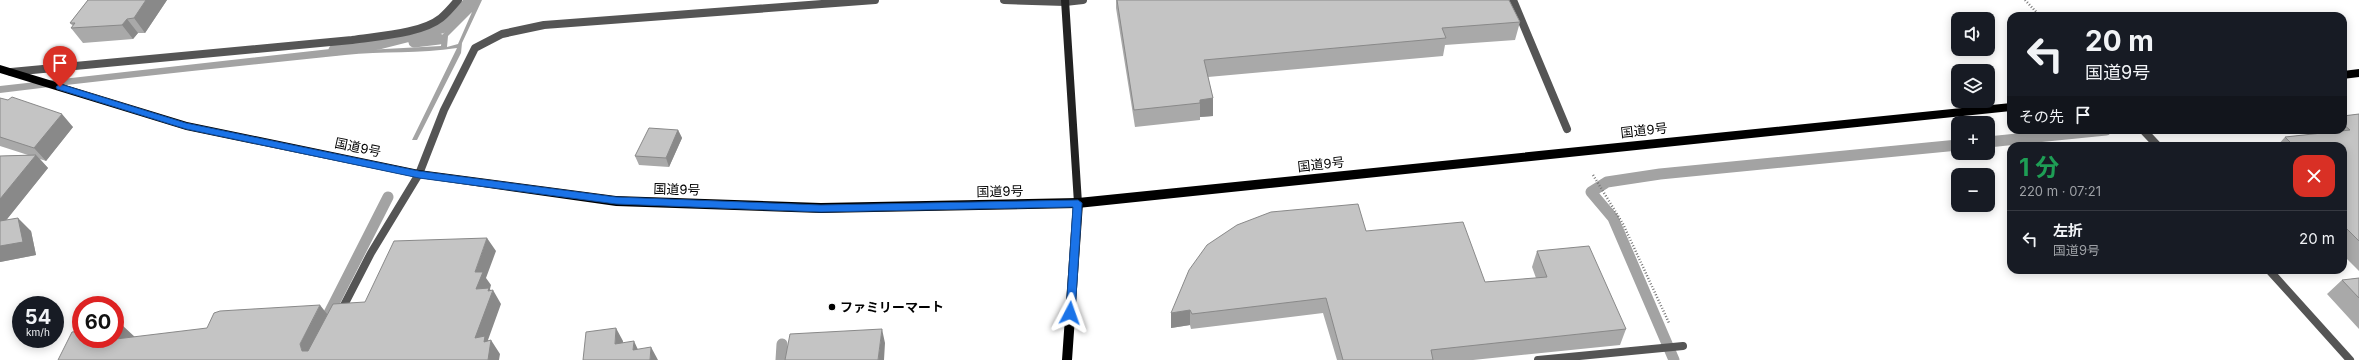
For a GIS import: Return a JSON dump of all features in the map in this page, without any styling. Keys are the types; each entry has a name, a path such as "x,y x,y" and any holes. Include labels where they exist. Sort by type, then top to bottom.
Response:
{"highway":[{"name":"国道9号","path":"0,68 186,126 419,174 616,201 821,208 1078,203 2007,107"},
{"path":"2347,74 2359,73"}],"main road":[{"path":"1067,360 1078,203"}],"street":[{"path":"11,72 352,40 403,32 441,18 458,0"},
{"path":"336,320 371,253 419,174 444,110 475,48 502,34 544,25 875,0"},
{"path":"1004,0 1083,0"},
{"path":"1513,0 1567,128"},
{"path":"1065,1 1078,203"},
{"path":"2147,134 2154,142"},
{"path":"2273,274 2350,360"},
{"path":"1538,360 1683,346"}],"path":[{"path":"2025,0 2036,12"},
{"path":"1577,151 1624,224 1675,334 1683,346"}],"shaded area":[{"path":"476,0 482,0 462,43 461,53 417,140 412,140 457,48 429,51 345,55 0,93 0,86 348,47 347,51 441,46 442,35","holes":["472,12 458,44 447,47 448,36"]}],"building":[{"path":"88,0 146,0 134,18 127,19 122,25 71,28 75,23 70,23"},
{"path":"1117,0 1509,0 1520,22 1442,28 1446,38 1204,60 1213,98 1200,100 1200,103 1134,110"},
{"path":"12,97 62,114 34,148 0,137 0,98 8,100"},
{"path":"2359,114 2359,241 2347,229 2347,142 2290,142 2285,137 2313,134 2347,134 2347,130 2350,130 2347,127 2347,116"},
{"path":"649,128 678,130 666,158 635,156"},
{"path":"36,155 0,199 0,156"},
{"path":"1358,204 1366,231 1463,222 1485,282 1547,277 1537,251 1589,246 1626,329 1431,350 1433,360 1343,360 1326,298 1192,314 1190,310 1171,313 1189,270 1207,245 1237,225 1271,212"},
{"path":"18,218 23,242 0,246 0,221"},
{"path":"487,238 475,272 483,272 476,289 489,288 488,291 493,290 475,338 485,336 484,342 491,340 488,360 58,360 72,332 72,348 124,348 124,338 207,328 214,313 220,311 320,305 300,344 302,351 308,351 333,304 365,302 394,241"},
{"path":"2359,278 2359,298 2342,280"},
{"path":"616,328 615,344 634,341 633,350 651,347 650,360 583,360 586,332"},
{"path":"882,329 878,360 785,360 790,334"}],"waterway":[{"path":"334,50 379,44 442,28 471,0"},
{"path":"414,42 439,39"},
{"path":"1995,141 2067,134"},
{"path":"1674,360 1613,218 1591,192 1607,182 1660,174 1951,146"},
{"path":"322,327 388,197"},
{"path":"781,360 782,344"}],"place":[{"name":"ファミリーマート","path":"832,307"}],"route":[{"path":"60,87 186,126 419,174 616,201 821,208 1078,203 1070,313"}]}
